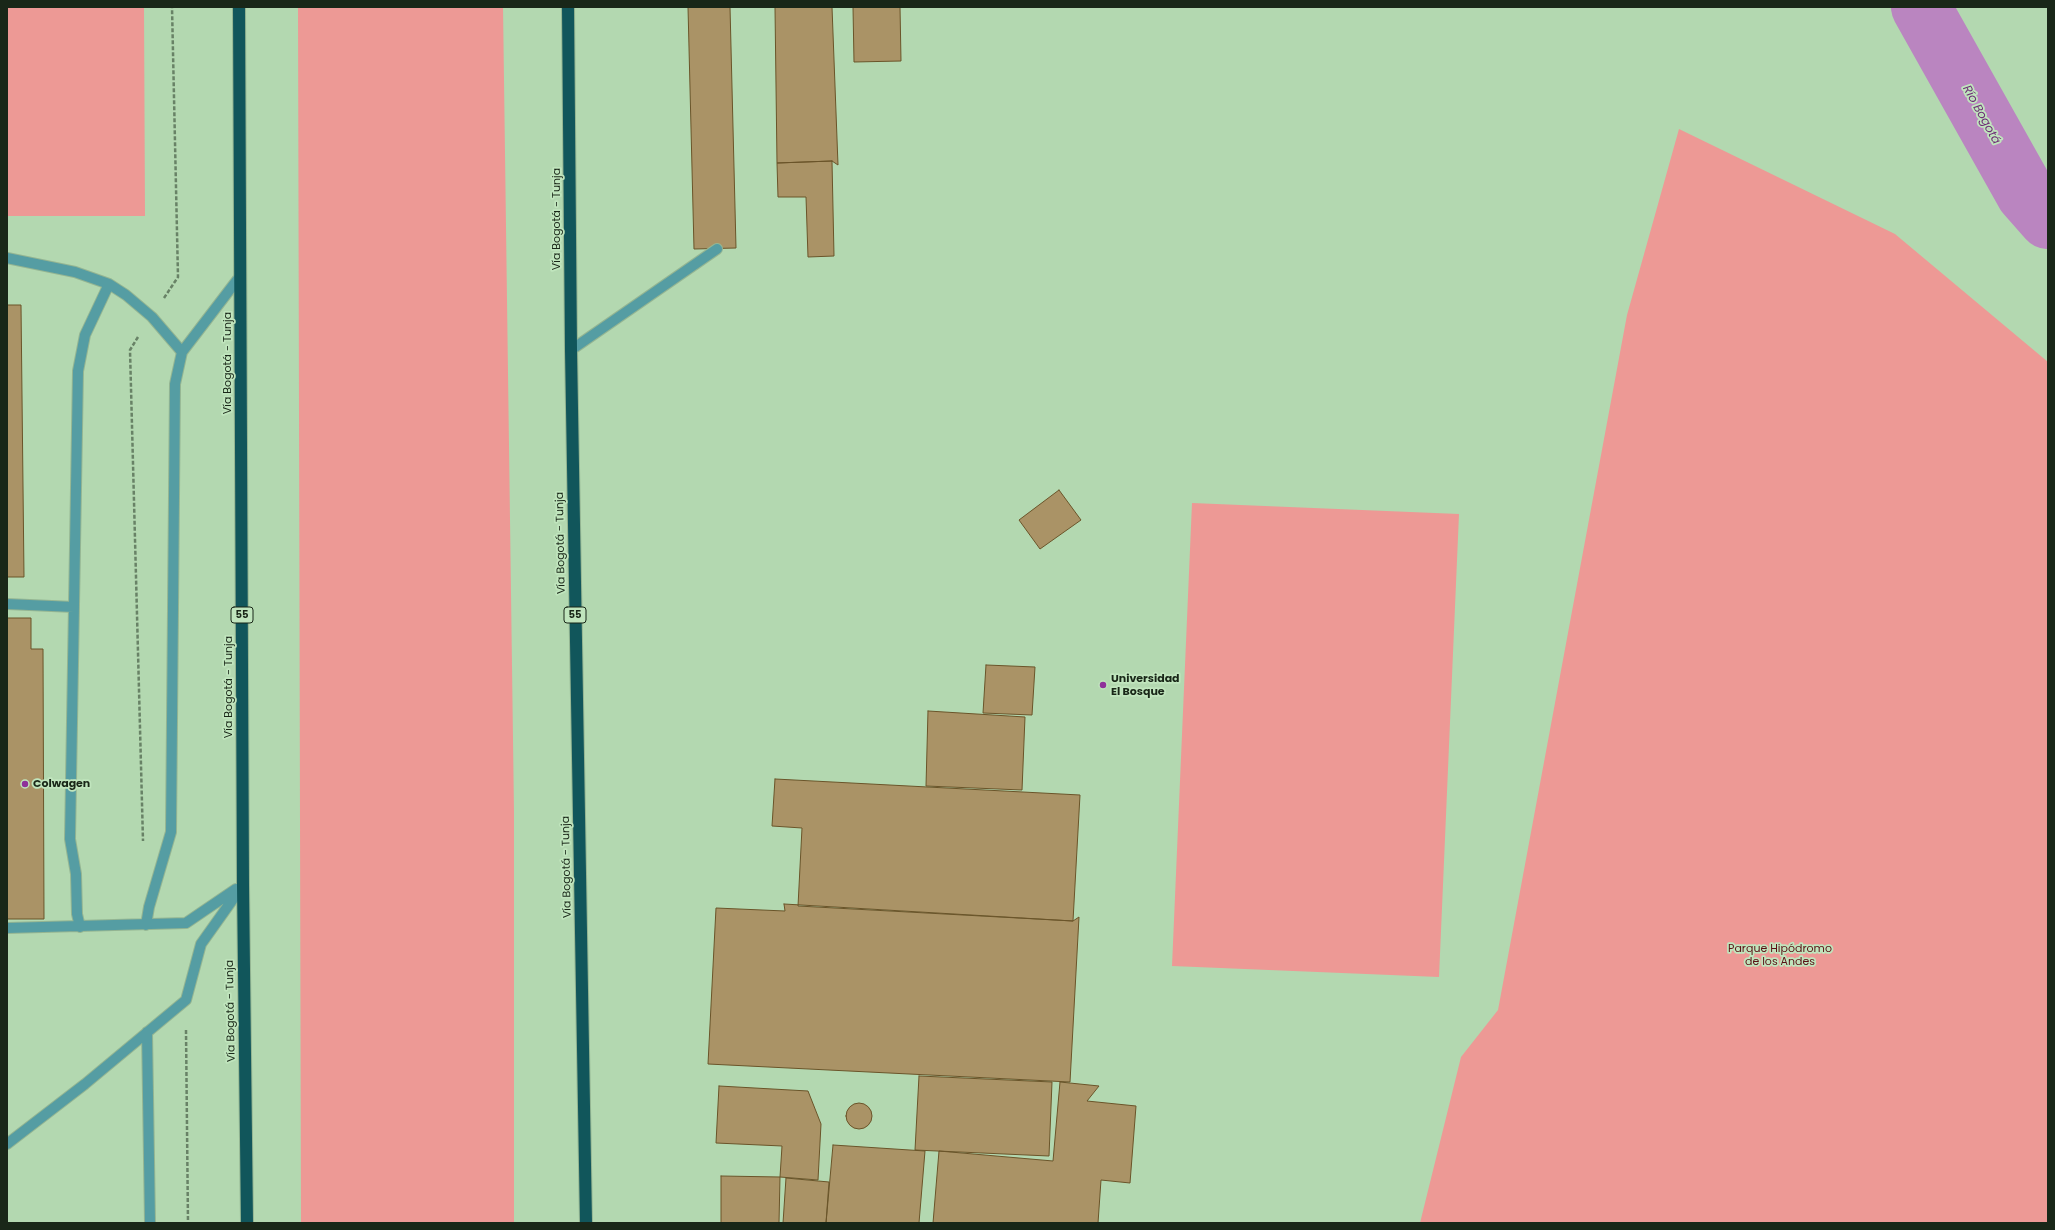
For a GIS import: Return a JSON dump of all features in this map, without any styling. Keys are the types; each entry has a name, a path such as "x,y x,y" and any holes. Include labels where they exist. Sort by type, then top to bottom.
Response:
{"highway":[{"name":"Vía Bogotá - Tunja","path":"239,7 243,884 247,1223"},
{"name":"Vía Bogotá - Tunja","path":"568,7 571,350 586,1223"}],"lane":[{"path":"571,350 717,249"},
{"path":"7,258 75,272 109,284 126,295 152,317 182,352"},
{"path":"146,925 149,907 171,832 175,384 182,352 241,275"},
{"path":"80,927 77,914 76,874 70,839 78,371 85,335 109,284"},
{"path":"7,604 74,607"},
{"path":"7,928 186,923 243,884"},
{"path":"7,1144 85,1084 186,1000 201,944 243,884"},
{"path":"147,1032 150,1223"}],"green space":[{"path":"7,7 144,7 145,216 7,216"},
{"path":"298,7 503,7 514,812 514,1223 301,1223"},
{"name":"Parque Hipódromo de los Andes","path":"1679,129 1895,234 2048,362 2048,1223 1420,1223 1461,1057 1498,1010 1627,315"},
{"path":"1192,503 1459,514 1439,977 1172,966"}],"building":[{"path":"688,7 730,7 736,248 694,249"},
{"path":"775,7 832,7 838,165 832,161 777,163"},
{"path":"853,7 900,7 901,61 854,62"},
{"path":"832,161 834,256 808,257 806,197 778,197 777,163"},
{"path":"7,305 21,305 24,577 7,577"},
{"path":"1059,490 1081,520 1040,549 1019,520"},
{"name":"Colwagen","path":"7,618 31,618 31,649 43,649 44,919 7,919"},
{"path":"986,665 1035,667 1032,715 983,713"},
{"path":"928,711 1025,717 1022,790 926,786"},
{"path":"775,779 1080,795 1073,921 798,906 802,828 772,826"},
{"path":"784,904 1073,921 1079,917 1070,1082 708,1064 716,908 785,911"},
{"path":"919,1076 1052,1082 1049,1156 915,1150"},
{"path":"1060,1082 1099,1086 1087,1101 1136,1106 1130,1183 1101,1180 1098,1223 933,1223 939,1151 1053,1161"},
{"path":"719,1086 808,1091 821,1124 818,1180 780,1177 782,1146 716,1143"},
{"path":"859,1103 868,1107 872,1116 868,1125 859,1129 850,1125 846,1116 850,1107"},
{"path":"833,1145 925,1151 919,1223 826,1223"},
{"path":"721,1176 780,1177 779,1223 721,1223"},
{"path":"786,1178 829,1182 826,1223 783,1223"}],"waterway":[{"name":"Río Bogotá","path":"1921,7 2026,194 2048,219"}],"place":[{"name":"Universidad El Bosque","path":"1103,685"},
{"name":"Colwagen","path":"25,784"}]}
